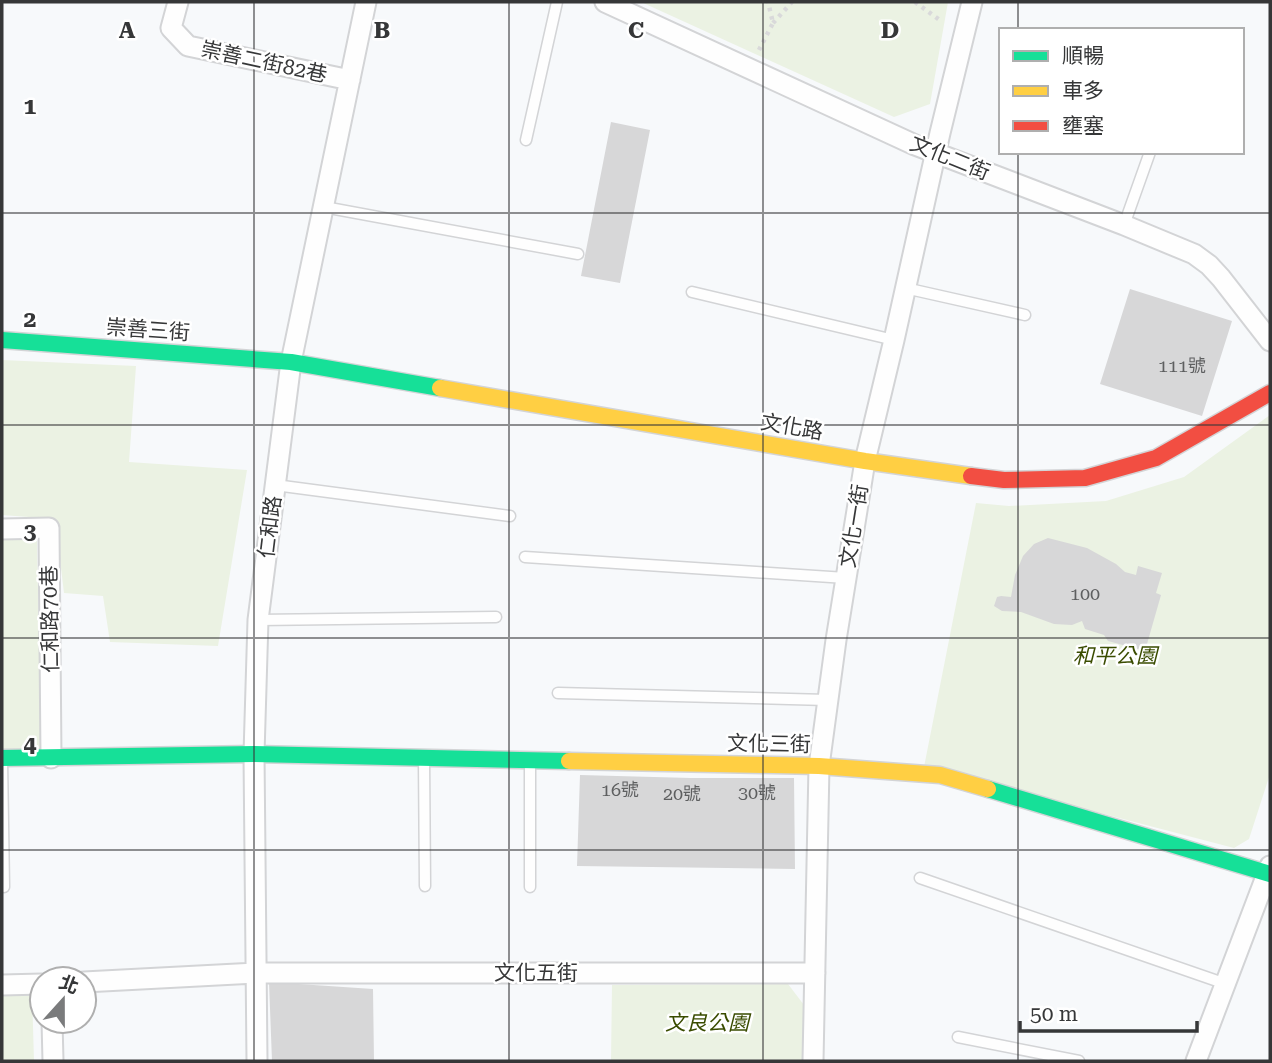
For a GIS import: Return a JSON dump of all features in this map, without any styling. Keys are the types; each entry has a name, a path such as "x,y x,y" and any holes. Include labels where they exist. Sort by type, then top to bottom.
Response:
{"street":[{"name":"崇善二街82巷","path":"178,2 171,28 188,46 350,80"},
{"name":"仁和路","path":"257,1061 254,754 258,620 291,362 366,2"},
{"name":"文化一街","path":"813,1061 819,766 827,700 865,461 972,2"},
{"name":"文化二街","path":"611,3 936,153 1194,254 1209,265 1270,341"},
{"name":"崇善三街","path":"2,340 291,362"},
{"name":"文化路","path":"291,362 865,461 1004,480 1085,478 1156,458 1270,393"},
{"name":"仁和路70巷","path":"2,529 49,528 51,758"},
{"path":"2,758 254,754"},
{"name":"文化三街","path":"254,754 819,766 940,775 1270,871"},
{"path":"1196,1061 1270,871"},
{"name":"文化五街","path":"98,981 256,972 815,973"},
{"path":"2,985 28,984"},
{"path":"52,1035 53,1061"}],"lane":[{"path":"526,140 556,2"},
{"path":"1124,225 1149,154"},
{"path":"324,207 578,254"},
{"path":"905,288 1025,316"},
{"path":"692,292 894,340"},
{"path":"275,485 510,516"},
{"path":"524,557 846,578"},
{"path":"258,620 496,617"},
{"path":"558,693 827,700"},
{"path":"2,758 4,887"},
{"path":"424,759 425,886"},
{"path":"530,759 530,887"},
{"path":"920,878 1226,984"},
{"path":"958,1037 1079,1061"}],"path":[{"path":"768,2 773,23"},
{"path":"759,50 773,23 792,2"},
{"path":"915,2 941,21"}],"green space":[{"path":"641,2 948,2 930,104 894,117"},
{"path":"2,360 136,366 129,462 247,470 218,646 110,642 103,596 64,593 55,519 2,515"},
{"name":"和平公園","path":"1270,415 1270,774 1249,839 1234,848 924,767 976,503 1009,506 1106,501 1184,477"},
{"path":"37,539 41,749 2,750 2,540"},
{"name":"文良公園","path":"788,984 804,1005 802,1061 611,1061 612,985"},
{"path":"28,992 28,1035 33,1035 34,1061 2,1061 2,994"}],"building":[{"path":"611,122 650,130 620,283 581,276"},
{"path":"1130,289 1232,321 1202,416 1100,384"},
{"path":"1048,538 1087,548 1125,572 1136,575 1138,566 1162,573 1156,593 1161,595 1145,651 1108,641 1104,635 1085,629 1082,621 1072,625 1054,624 1021,612 1002,611 994,606 997,597 1011,597 1015,575 1023,556 1034,544"},
{"path":"580,775 794,778 795,869 577,866"},
{"path":"269,982 373,989 374,1061 272,1061"}],"traffic: fast":[{"path":"2,340 291,362 440,388"},
{"path":"2,758 254,754 569,761"},
{"path":"988,789 1270,874"}],"traffic: slow":[{"path":"440,388 865,461 971,476"},
{"path":"569,761 819,766 940,775 988,789"}],"traffic: jam":[{"path":"971,476 1004,480 1085,478 1156,458 1270,393"}]}
